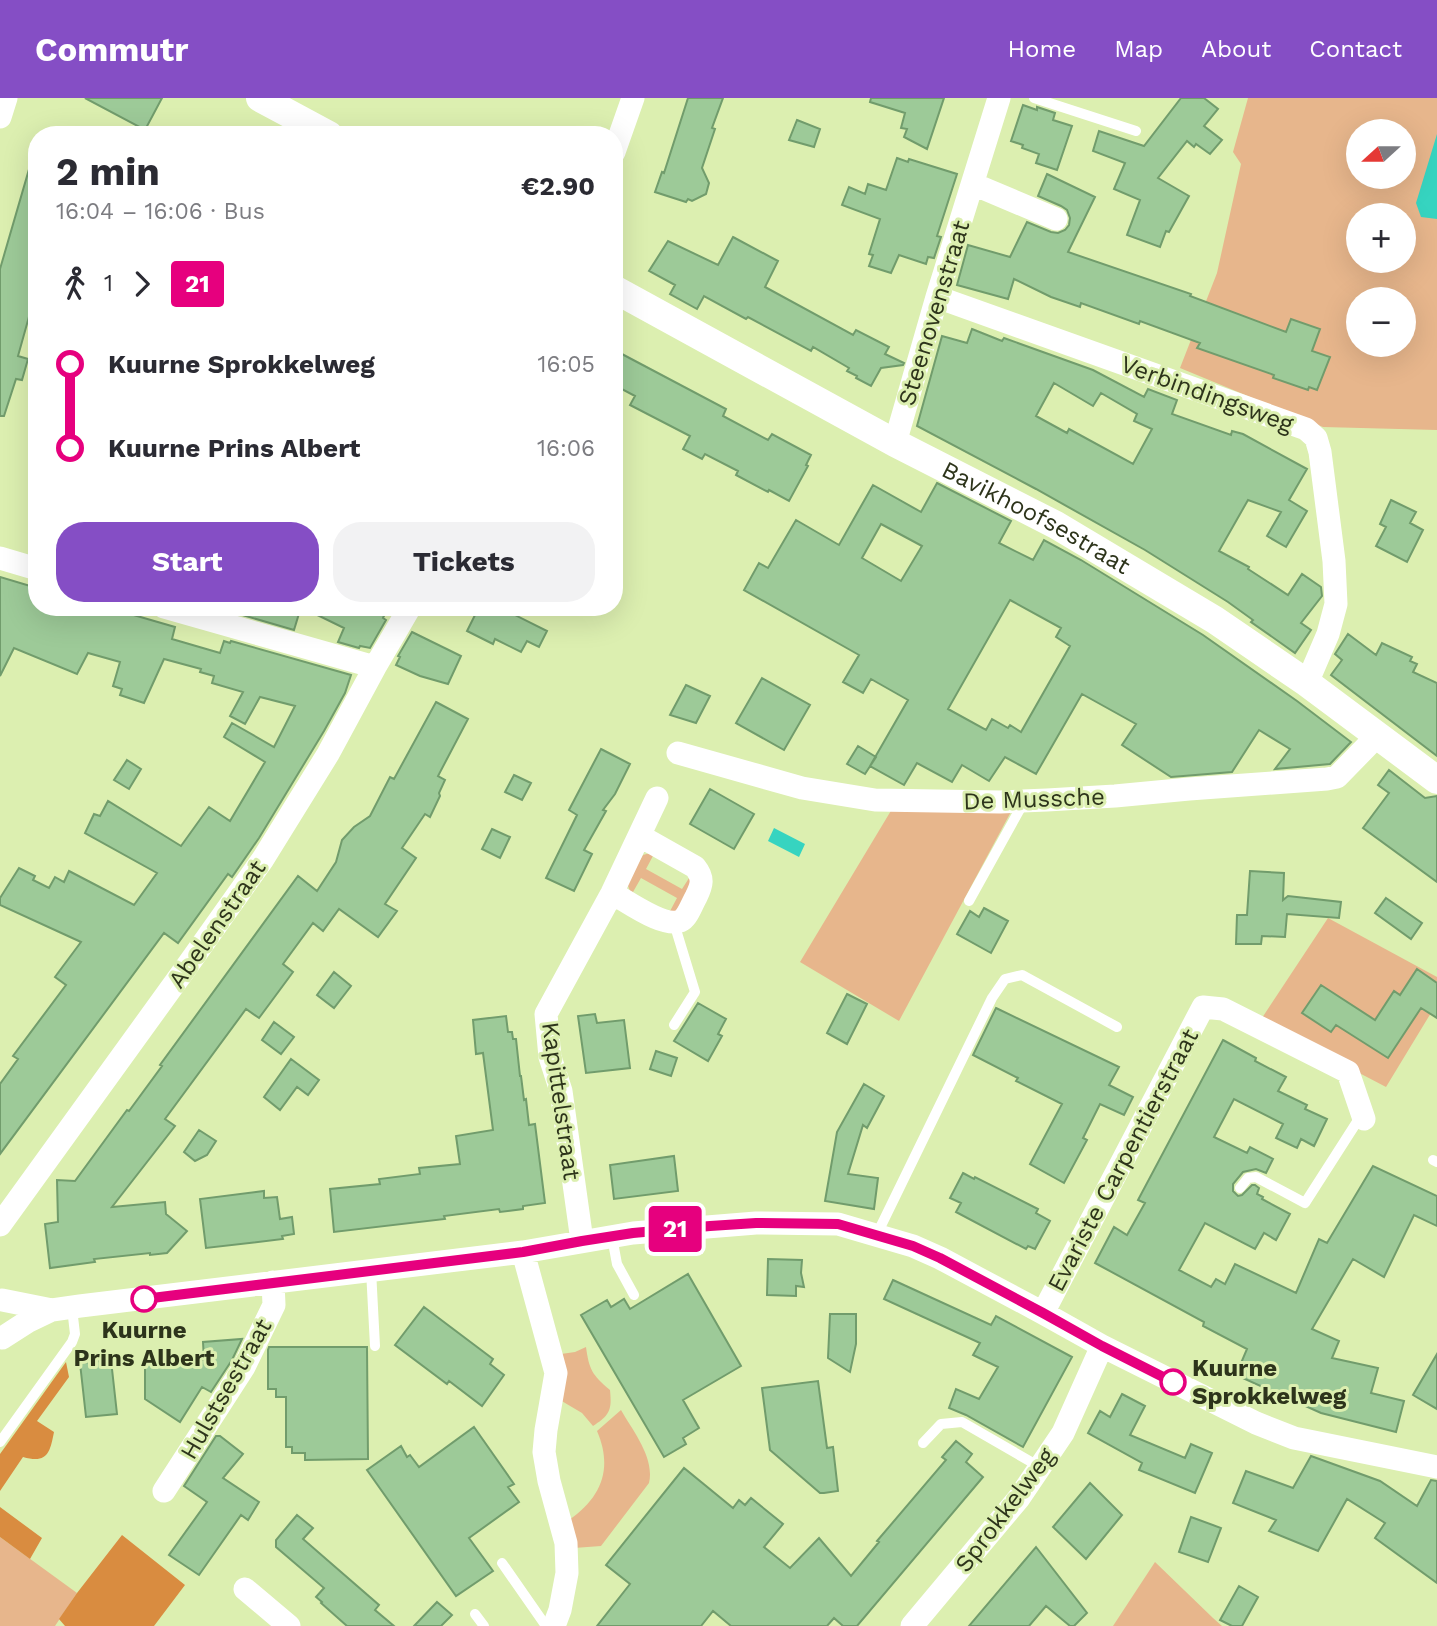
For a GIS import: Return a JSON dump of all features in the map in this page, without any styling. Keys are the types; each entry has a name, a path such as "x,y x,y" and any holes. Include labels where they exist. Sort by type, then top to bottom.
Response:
{"street":[{"path":"0,117 6,98"},
{"path":"260,98 312,126"},
{"path":"623,126 633,98"},
{"name":"Steenovenstraat","path":"895,443 999,98"},
{"path":"973,184 1056,219"},
{"name":"Bavikhoofsestraat","path":"623,294 895,443 1056,525 1215,620 1307,683 1437,780"},
{"name":"Verbindingsweg","path":"937,298 1306,429 1316,438 1332,548 1336,604 1328,634 1307,683"},
{"path":"0,558 28,566"},
{"path":"197,616 375,667"},
{"name":"Abelenstraat","path":"0,1225 263,859 328,754 405,616"},
{"name":"De Mussche","path":"678,752 802,788 875,800 1021,801 1327,779 1337,777 1377,736"},
{"name":"Kapittelstraat","path":"582,1241 561,1091 550,1057 546,1014 612,893 657,798"},
{"path":"612,893 663,921 674,923 684,919 702,884 700,873 695,867 640,836"},
{"name":"Evariste Carpentierstraat","path":"1043,1313 1203,1007 1223,1009 1348,1072 1363,1116"},
{"name":"Hulstsestraat","path":"1,1340 27,1322 62,1309 523,1252 582,1241 688,1228 756,1223 838,1224 877,1234 940,1258 1102,1346 1256,1423 1294,1438 1437,1467"},
{"path":"523,1252 555,1373 544,1452 566,1543 567,1573 561,1610 554,1626"},
{"name":"Hulstsestraat","path":"164,1492 244,1367 274,1305 273,1282"},
{"path":"1,1299 7,1319 1,1340"},
{"name":"Hulstsestraat","path":"1,1299 62,1309"},
{"name":"Sprokkelweg","path":"912,1626 1019,1498 1063,1433 1102,1346"},
{"path":"245,1589 289,1626"}],"lane":[{"path":"1034,98 1136,131"},
{"path":"969,901 1020,809 1021,801"},
{"path":"674,923 695,992 674,1025"},
{"path":"877,1234 992,998 1005,979 1022,975 1117,1027"},
{"path":"1240,1188 1248,1178 1256,1177 1305,1203 1363,1116"},
{"path":"612,1237 617,1264 635,1296"},
{"path":"371,1270 375,1346"},
{"path":"0,1442 72,1342 75,1334 62,1309"},
{"path":"923,1443 941,1424 962,1422 1040,1467"},
{"path":"502,1563 545,1626"},
{"path":"475,1614 484,1626"}],"shaded area":[{"path":"1248,98 1437,98 1437,430 1323,427 1180,368 1217,273 1241,164 1233,152"},
{"path":"1013,808 899,1021 800,962 892,809"},
{"path":"654,854 646,869 682,889 691,875 694,877 680,913 669,913 677,898 641,878 633,892 630,891 627,883 643,855"},
{"path":"1328,918 1437,977 1437,1003 1386,1087 1260,1021"},
{"path":"586,1347 592,1371 610,1390 609,1411 593,1426 582,1413 560,1400 561,1354"},
{"path":"66,1362 69,1377 37,1421 54,1432 49,1451 38,1459 23,1457 0,1491 0,1454"},
{"path":"621,1410 646,1454 649,1483 601,1546 574,1548 569,1520 590,1502 597,1491 604,1469 602,1445 597,1431"},
{"path":"0,1507 42,1538 30,1559 0,1537"},
{"path":"122,1535 185,1585 154,1626 65,1626 59,1619"},
{"path":"0,1537 77,1593 55,1626 0,1626"},
{"path":"1155,1562 1213,1618 1222,1626 1113,1626"}],"water":[{"path":"1437,134 1437,219 1421,217 1416,203"},
{"path":"774,828 805,844 799,857 768,841"}],"building":[{"path":"85,98 162,98 147,126 138,126"},
{"path":"688,98 723,98 702,168 709,183 706,194 686,202 655,192 662,172 664,173"},
{"path":"871,98 944,98 927,149 904,137 907,129 901,128 905,113 870,102"},
{"path":"1181,98 1204,98 1218,109 1204,126 1222,140 1210,154 1187,141 1158,178 1189,196 1169,232 1166,231 1160,247 1127,235 1140,200 1114,189 1125,163 1093,151 1099,131 1144,146"},
{"path":"1023,105 1055,113 1053,120 1072,126 1057,170 1036,163 1039,154 1011,141"},
{"path":"797,120 820,129 814,147 789,140"},
{"path":"897,158 908,162 909,159 957,174 937,236 941,237 934,258 928,257 926,264 899,255 891,273 869,266 873,255 869,254 880,219 842,205 849,187 865,194 868,184 886,190"},
{"path":"28,173 28,320 18,356 28,359 22,380 16,379 4,416 0,416 0,269"},
{"path":"1047,174 1095,197 1068,252 1191,294 1190,296 1286,332 1291,319 1320,329 1312,351 1330,357 1317,390 1309,387 1308,390 1273,378 1274,375 1197,348 1200,343 1140,321 1139,324 1081,303 1080,307 1051,297 1014,279 1008,299 957,285 968,245 1010,257 1027,222 1051,232 1065,230 1070,218 1067,210 1038,196"},
{"path":"733,237 778,261 765,287 853,335 856,330 889,347 885,354 904,363 903,365 881,368 871,386 847,371 849,368 813,347 811,351 704,296 697,309 670,294 675,285 649,271 668,241 718,265"},
{"path":"972,329 1093,370 1144,397 1148,389 1177,400 1172,414 1231,435 1232,431 1243,434 1307,469 1289,500 1307,511 1286,547 1267,536 1281,512 1248,500 1219,551 1249,567 1248,569 1288,595 1302,574 1321,587 1322,596 1301,623 1311,630 1295,653 1228,602 1145,550 917,426 942,336 967,343","holes":["1054,383 1093,406 1101,393 1137,414 1134,421 1152,429 1133,464 1069,429 1067,433 1036,416"]},
{"path":"623,355 726,409 723,416 768,440 772,434 811,455 806,465 808,466 789,501 736,475 738,471 705,454 702,459 683,449 690,436 630,405 635,396 623,390"},
{"path":"937,483 1011,521 999,543 1033,560 1044,540 1081,560 1203,635 1351,742 1330,764 1275,769 1290,749 1259,730 1232,772 1171,777 1122,745 1136,724 1082,694 1036,774 1005,757 989,781 962,765 952,782 917,763 904,785 870,766 908,700 871,679 863,693 843,682 859,655 744,590 759,563 768,568 796,520 839,545 873,485 921,512","holes":["881,524 922,546 901,581 862,558","1010,600 1061,628 1056,637 1070,646 1021,732 992,719 986,730 948,709"]},
{"path":"1391,500 1416,512 1410,523 1423,530 1407,562 1376,546 1386,527 1380,524"},
{"path":"0,577 28,585 28,616 137,616 175,627 172,639 220,653 224,641 231,641 351,675 345,693 324,731 232,877 228,874 178,943 164,933 0,1154 0,1084 18,1059 13,1056 66,985 55,977 81,942 0,905 0,898 19,868 35,876 33,880 49,888 55,877 64,882 69,871 134,905 157,873 85,833 94,814 100,816 108,801 181,846 209,807 230,821 265,762 224,737 232,723 274,747 295,706 260,697 245,724 230,716 243,692 212,683 214,676 200,672 201,669 164,659 144,703 120,695 122,689 113,686 120,662 88,653 77,674 14,648 0,676"},
{"path":"246,616 298,616 294,630"},
{"path":"319,616 384,616 386,620 370,648 338,642 344,628"},
{"path":"474,616 517,616 547,631 539,647 527,641 521,652 495,639 493,644 467,631"},
{"path":"412,632 461,656 448,684 396,665 400,657 398,656"},
{"path":"1348,634 1376,655 1382,643 1412,657 1410,661 1417,664 1413,672 1437,683 1437,756 1331,675 1342,660 1335,654"},
{"path":"762,678 810,705 784,750 736,723"},
{"path":"686,685 710,696 696,723 670,715"},
{"path":"436,702 468,719 438,776 445,780 430,817 425,814 402,848 416,858 385,904 397,911 378,937 339,909 323,931 313,923 283,964 293,972 259,1018 246,1009 165,1119 175,1126 112,1207 165,1202 166,1214 187,1231 167,1253 94,1259 95,1262 50,1268 45,1224 58,1222 57,1180 75,1181 162,1066 160,1065 298,876 317,891 336,862 342,840 370,816 390,777 394,779"},
{"path":"858,746 876,757 865,774 847,764"},
{"path":"601,749 630,764 615,794 603,810 606,811 584,850 592,854 574,891 546,878 577,815 569,810"},
{"path":"127,760 141,769 129,789 114,780"},
{"path":"1389,770 1425,798 1437,796 1437,882 1363,828 1389,793 1378,785"},
{"path":"514,775 531,783 522,800 505,792"},
{"path":"710,789 754,814 734,849 690,824"},
{"path":"492,829 510,837 500,858 482,849"},
{"path":"1250,871 1284,873 1283,900 1288,896 1341,902 1339,918 1287,914 1285,937 1262,936 1261,944 1236,944 1237,915 1247,915"},
{"path":"1386,898 1422,923 1411,939 1375,913"},
{"path":"984,908 1008,921 991,953 957,934 970,911 979,917"},
{"path":"1417,969 1437,983 1437,1018 1421,1008 1388,1058 1336,1025 1331,1032 1302,1013 1321,985 1375,1020 1394,991 1400,995"},
{"path":"334,972 351,986 334,1008 317,995"},
{"path":"847,994 867,1004 847,1044 827,1033"},
{"path":"698,1003 726,1019 718,1034 722,1036 708,1061 674,1041"},
{"path":"996,1008 1119,1067 1109,1085 1133,1097 1124,1115 1100,1104 1083,1138 1087,1140 1064,1183 1030,1164 1062,1104 973,1055"},
{"path":"595,1014 597,1023 624,1020 630,1068 586,1073 578,1016"},
{"path":"506,1016 508,1032 512,1032 513,1039 516,1039 529,1125 535,1124 545,1203 523,1206 523,1209 500,1212 499,1209 444,1216 445,1219 334,1232 330,1189 380,1184 379,1179 420,1174 419,1168 460,1164 456,1136 493,1130 483,1053 476,1054 473,1020"},
{"path":"274,1022 294,1037 281,1054 262,1040"},
{"path":"1223,1040 1286,1077 1278,1091 1307,1105 1305,1109 1327,1119 1314,1146 1301,1139 1297,1148 1276,1138 1283,1124 1234,1099 1214,1137 1247,1153 1250,1147 1273,1159 1266,1173 1256,1169 1243,1172 1233,1184 1233,1191 1238,1196 1242,1195 1255,1185 1259,1188 1257,1194 1263,1197 1262,1199 1290,1214 1276,1240 1264,1233 1255,1249 1205,1223 1179,1270 1211,1287 1216,1279 1225,1284 1235,1264 1296,1293 1319,1239 1327,1243 1373,1166 1437,1196 1437,1226 1414,1215 1384,1277 1353,1259 1312,1329 1339,1341 1332,1358 1378,1368 1371,1393 1404,1401 1396,1432 1321,1413 1236,1375 1247,1349 1203,1326 1204,1322 1095,1263 1114,1227 1127,1235 1145,1203 1138,1200"},
{"path":"656,1051 677,1058 671,1076 650,1069"},
{"path":"291,1059 319,1080 308,1095 297,1087 280,1110 264,1097"},
{"path":"864,1084 884,1096 867,1128 863,1125 848,1174 878,1178 874,1209 825,1201 837,1132"},
{"path":"199,1130 216,1141 207,1155 195,1161 184,1152"},
{"path":"674,1156 678,1191 614,1199 610,1165"},
{"path":"963,1173 1038,1209 1036,1213 1050,1221 1035,1249 1028,1246 1026,1249 956,1212 961,1203 950,1198"},
{"path":"264,1191 264,1198 277,1197 280,1219 292,1217 294,1234 282,1236 283,1239 206,1248 200,1199"},
{"path":"768,1259 802,1260 804,1287 796,1286 796,1296 767,1295"},
{"path":"688,1274 741,1366 683,1400 699,1428 683,1438 686,1444 664,1457 581,1315 607,1300 611,1307 624,1299 630,1309"},
{"path":"893,1280 991,1325 996,1316 1072,1357 1023,1447 949,1408 956,1389 979,1399 998,1367 973,1355 980,1343 884,1299"},
{"path":"424,1307 493,1359 490,1364 504,1375 482,1406 395,1345"},
{"path":"830,1314 856,1314 856,1344 850,1372 828,1358"},
{"path":"242,1339 211,1392 202,1387 180,1422 145,1399 145,1359 204,1360 203,1342"},
{"path":"269,1347 367,1347 368,1459 305,1460 305,1453 292,1453 292,1447 286,1447 286,1397 276,1397 276,1389 268,1389"},
{"path":"1437,1354 1437,1409 1413,1395"},
{"path":"111,1360 117,1414 86,1417 80,1363"},
{"path":"818,1381 827,1448 833,1447 838,1491 824,1493 820,1493 770,1450 762,1388"},
{"path":"1122,1394 1145,1406 1130,1435 1185,1458 1191,1444 1212,1453 1195,1493 1139,1470 1142,1463 1088,1433 1100,1411 1110,1417"},
{"path":"474,1427 514,1484 508,1487 519,1502 469,1538 493,1571 456,1596 367,1470 401,1446 407,1457 410,1455 419,1467"},
{"path":"216,1436 220,1436 243,1454 223,1478 259,1502 248,1520 241,1515 199,1575 169,1555 207,1502 184,1486"},
{"path":"956,1441 972,1454 966,1462 983,1477 857,1626 843,1626 834,1618 827,1626 731,1626 713,1611 701,1626 597,1626 630,1584 606,1565 684,1468 733,1508 739,1500 745,1505 751,1498 783,1524 764,1547 790,1568 819,1538 851,1576 946,1460 942,1457"},
{"path":"1311,1456 1380,1481 1417,1506 1431,1480 1437,1481 1437,1583 1375,1538 1385,1523 1347,1499 1318,1551 1269,1531 1276,1520 1233,1503 1246,1471 1293,1488"},
{"path":"1090,1483 1122,1515 1086,1559 1053,1527"},
{"path":"297,1515 313,1528 303,1539 379,1605 375,1610 394,1626 347,1626 321,1603 316,1597 324,1588 276,1547 276,1540"},
{"path":"1191,1517 1221,1528 1208,1562 1179,1552"},
{"path":"1036,1547 1087,1613 1074,1626 1070,1626 1046,1606 1029,1626 969,1626"},
{"path":"1239,1586 1258,1597 1242,1626 1232,1626 1220,1620"},
{"path":"437,1602 452,1615 441,1626 414,1626"}],"bus line":[{"name":"21","path":"144,1299 523,1252 633,1233 756,1223 838,1224 884,1236 940,1258 1173,1382"}],"place":[{"name":"Kuurne Prins Albert","path":"144,1299"},
{"name":"Kuurne Sprokkelweg","path":"1173,1382"}]}
